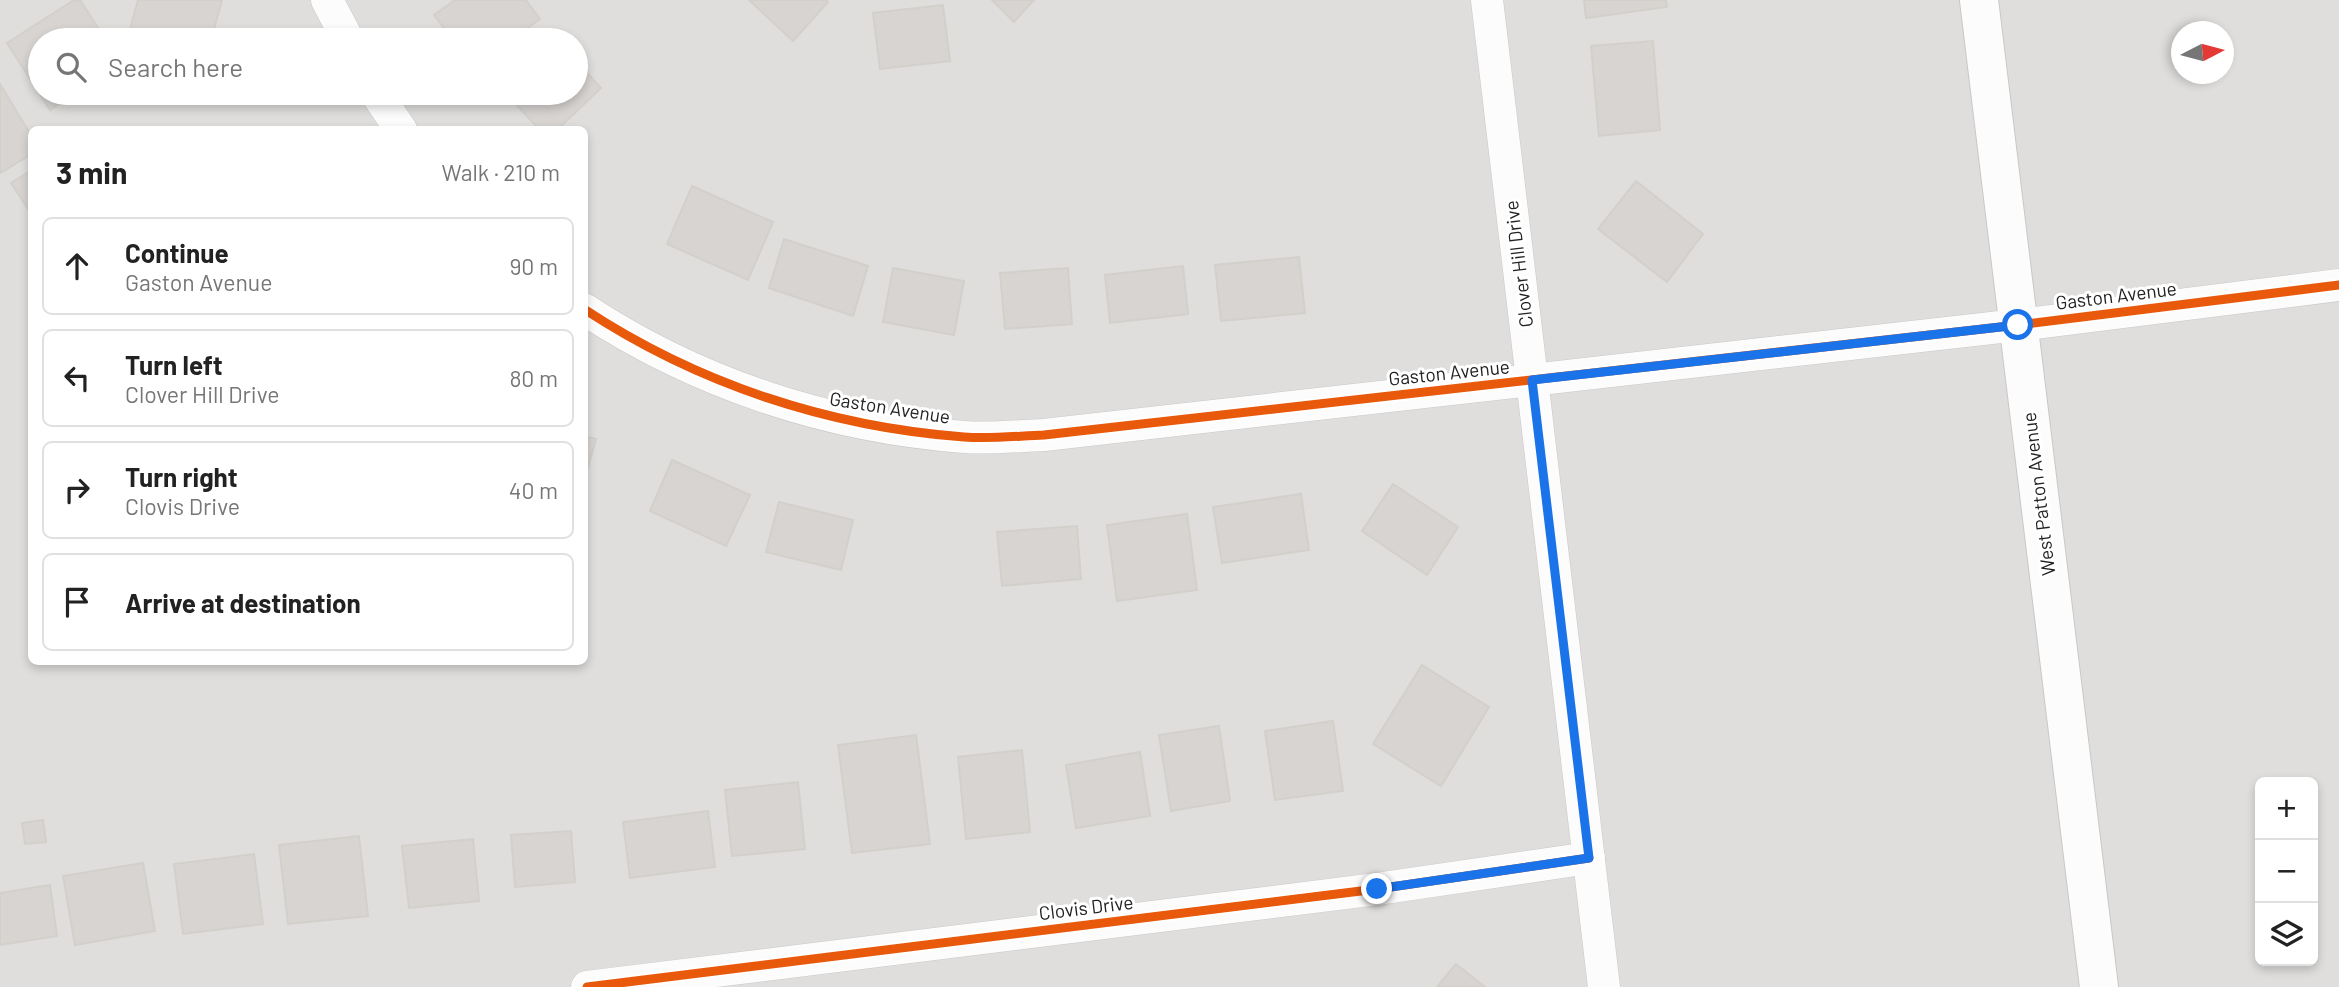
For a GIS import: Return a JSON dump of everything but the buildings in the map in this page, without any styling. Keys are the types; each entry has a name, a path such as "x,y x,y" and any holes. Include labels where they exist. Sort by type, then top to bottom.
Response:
{"street":[{"path":"327,0 342,28"},
{"name":"Clover Hill Drive","path":"1487,0 1604,987"},
{"name":"West Patton Avenue","path":"1979,0 2099,987"},
{"path":"384,105 398,126"},
{"name":"Gaston Avenue","path":"588,311 672,360 773,401 841,419 967,437 1044,435 2018,325 2339,285"},
{"name":"Clovis Drive","path":"587,987 1377,889 1589,858"}],"shaded area":[{"path":"0,0 2339,0 2339,987 0,987"}],"cycle path":[{"path":"588,311 672,359 766,397 814,412 864,423 914,432 984,438 1044,435 2018,325 2339,285"},
{"path":"587,987 1377,889 1589,858"}],"route":[{"path":"1377,889 1589,858 1532,380 2018,325"}]}
